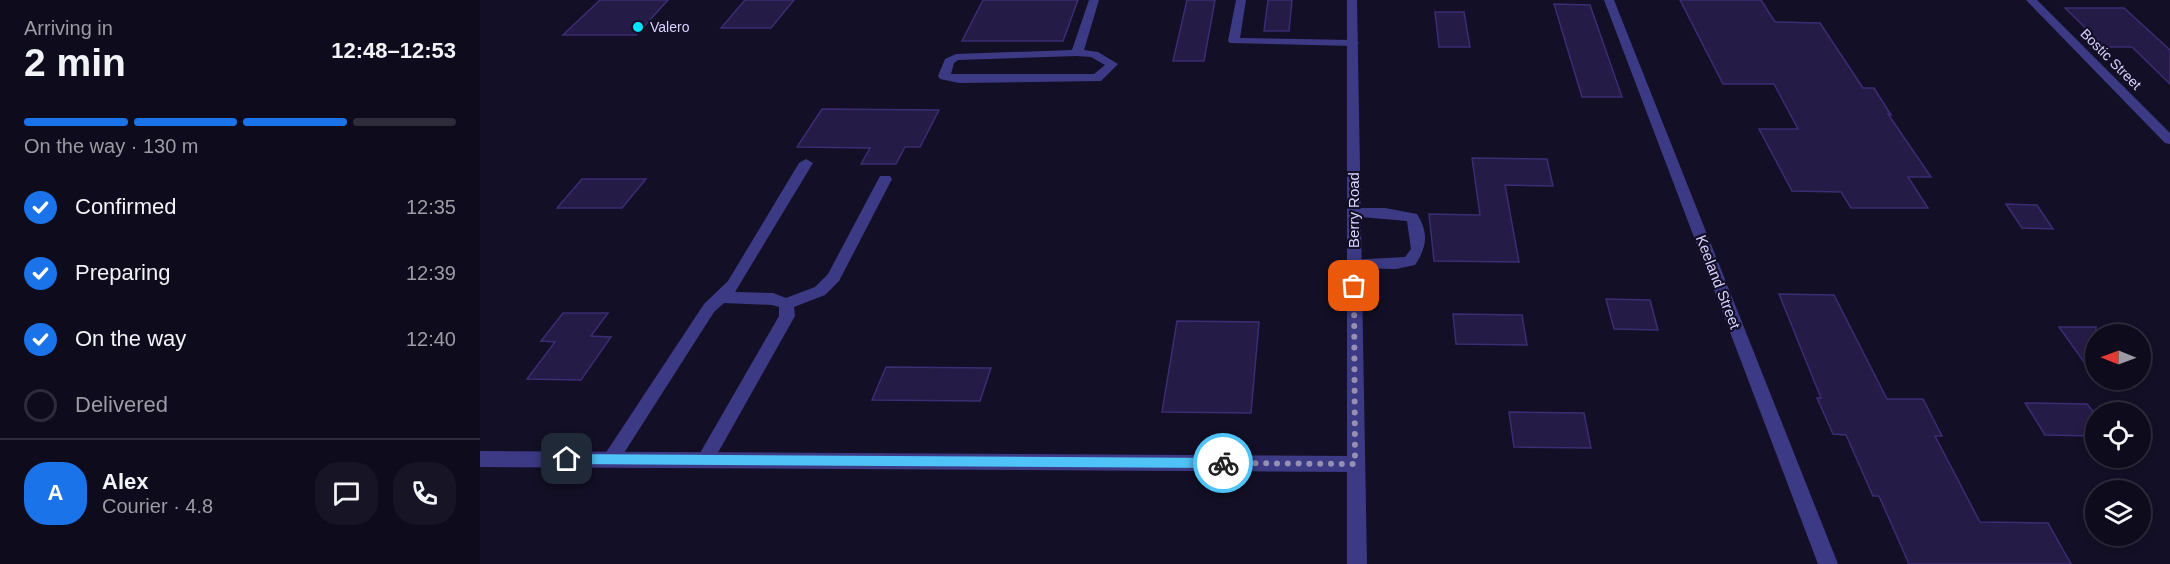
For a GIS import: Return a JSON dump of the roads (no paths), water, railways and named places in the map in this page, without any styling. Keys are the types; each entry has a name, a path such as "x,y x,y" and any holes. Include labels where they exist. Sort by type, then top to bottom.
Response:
{"street":[{"path":"1077,53 1094,0"},
{"path":"1241,0 1234,41 1353,43"},
{"name":"Berry Road","path":"1352,0 1357,564"},
{"name":"Keeland Street","path":"1609,0 1828,564"},
{"name":"Bostic Street","path":"2031,0 2170,140"},
{"path":"1077,53 1094,54 1112,64 1097,78 959,79 944,76 950,61 956,57 1077,53"},
{"path":"611,459 709,308 733,285 806,163"},
{"path":"721,297 773,299 786,304 820,291 834,277 885,179"},
{"path":"1354,213 1385,213 1412,217 1416,224 1418,249 1410,261 1396,264 1354,264"},
{"path":"705,460 787,316 786,304"},
{"path":"480,459 1355,464"}],"place":[{"name":"Valero","path":"638,27"}]}
